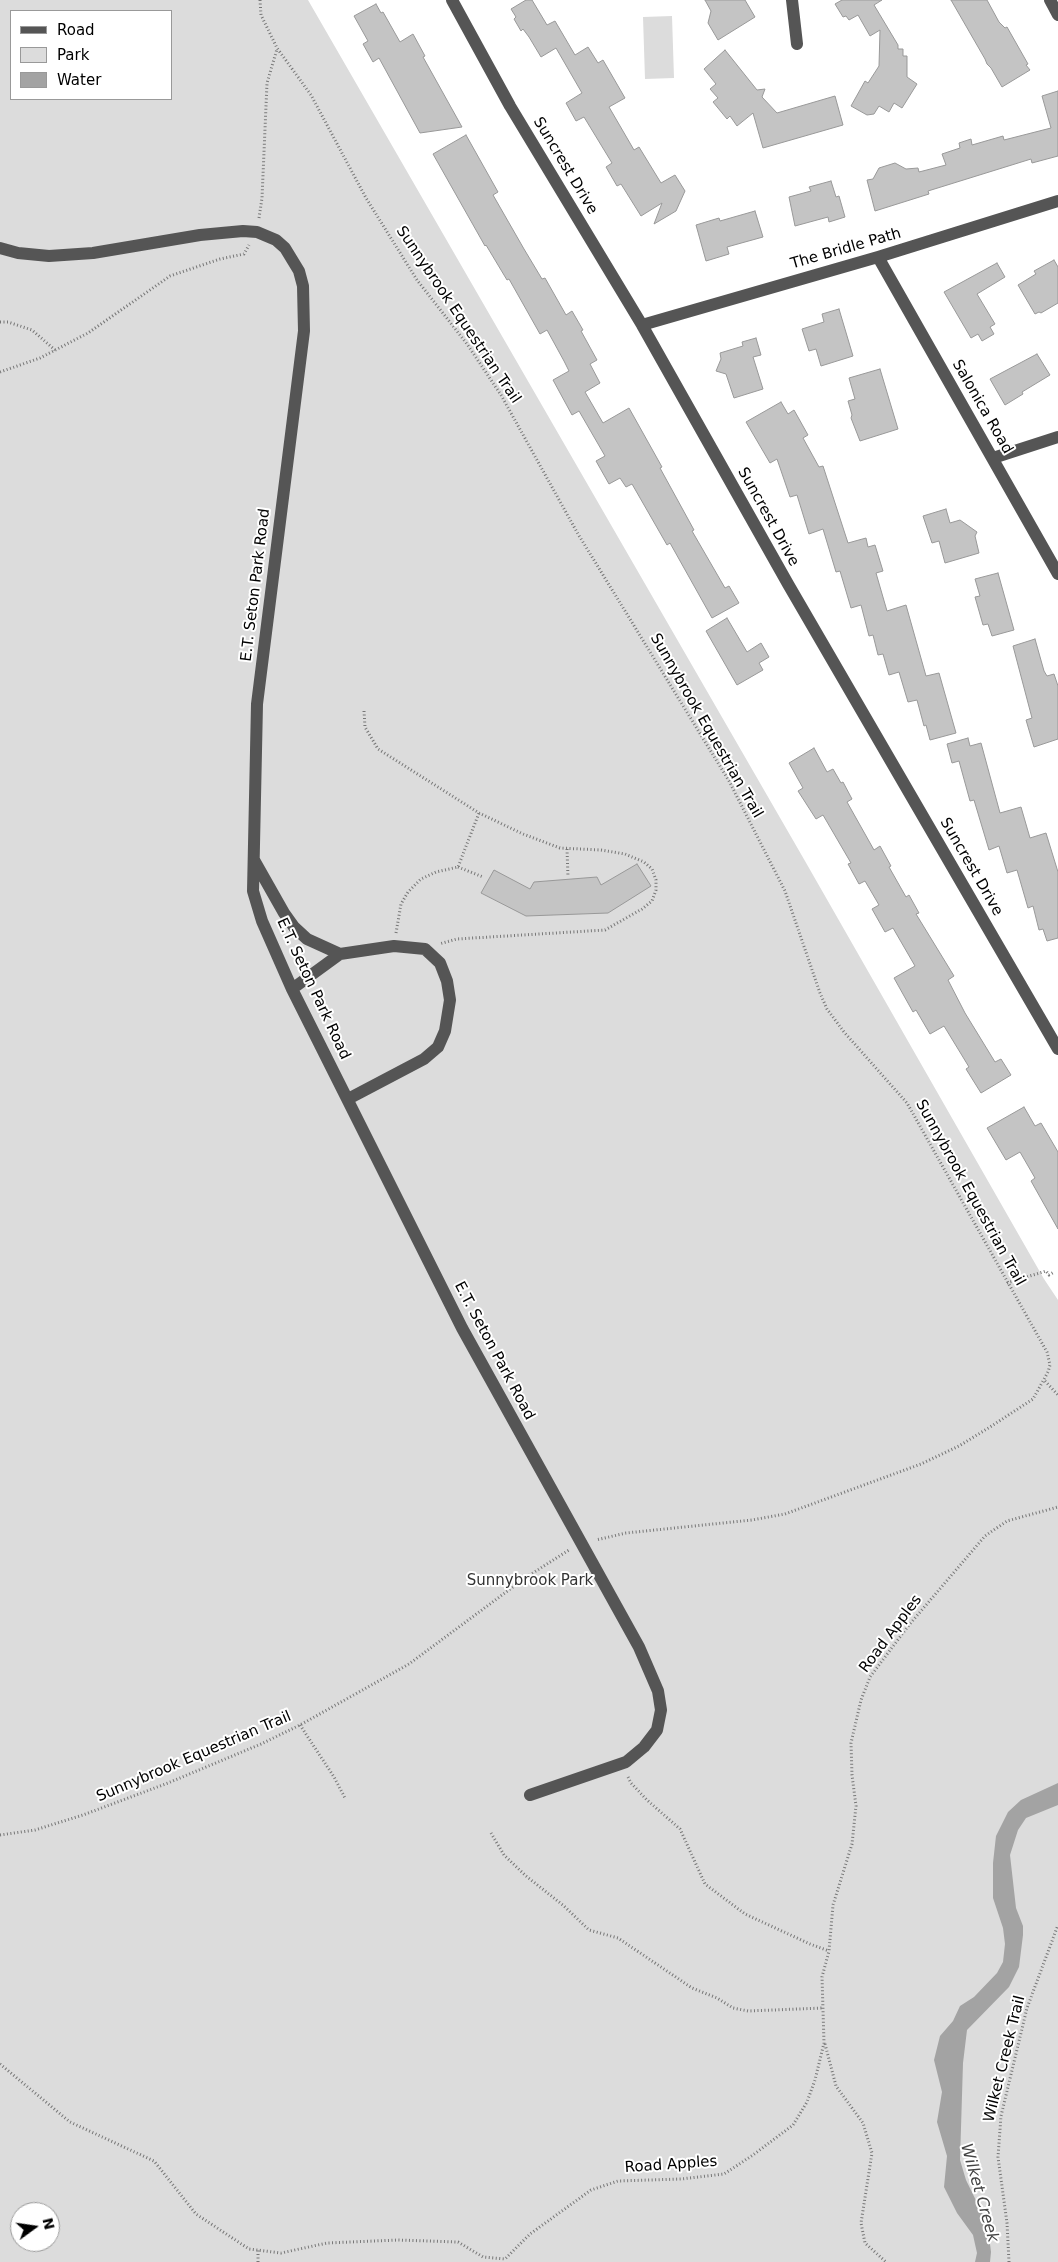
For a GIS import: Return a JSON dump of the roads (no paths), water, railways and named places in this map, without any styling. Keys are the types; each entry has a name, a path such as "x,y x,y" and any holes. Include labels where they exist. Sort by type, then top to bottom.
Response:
{"street":[{"name":"Suncrest Drive","path":"452,0 510,106 642,325 788,584 1058,1050"},
{"path":"792,0 797,44"},
{"path":"1050,0 1058,15"},
{"name":"The Bridle Path","path":"642,325 878,257 1058,202"},
{"name":"E.T. Seton Park Road","path":"0,248 49,256 84,254 200,235 242,231 257,232 276,240 285,248 300,271 303,286 304,331 257,704 253,891 266,930 292,989 462,1328 639,1647 658,1691 661,1710 657,1730 644,1747 623,1764 530,1795"},
{"name":"Salonica Road","path":"878,257 1058,574"},
{"path":"993,458 1058,437"},
{"path":"254,860 294,928 307,940 340,954"},
{"path":"292,989 340,954 394,946 425,949 440,963 447,981 450,1000 445,1032 438,1047 424,1058 348,1099"}],"water":[{"path":"1058,1783 1058,1805 1026,1818 1018,1830 1010,1855 1016,1908 1023,1926 1019,1967 1009,1987 967,2030 963,2063 960,2160 966,2180 985,2219 991,2252 990,2262 975,2262 977,2253 973,2235 957,2213 944,2187 947,2156 937,2122 942,2092 934,2060 940,2036 953,2021 960,2006 974,1997 997,1973 1003,1962 1005,1944 1003,1928 993,1898 993,1863 996,1836 1008,1812 1021,1800"}],"park label":[{"name":"Sunnybrook Park","path":"530,1581"}],"water label":[{"name":"Wilket Creek","path":"979,2193"}]}
